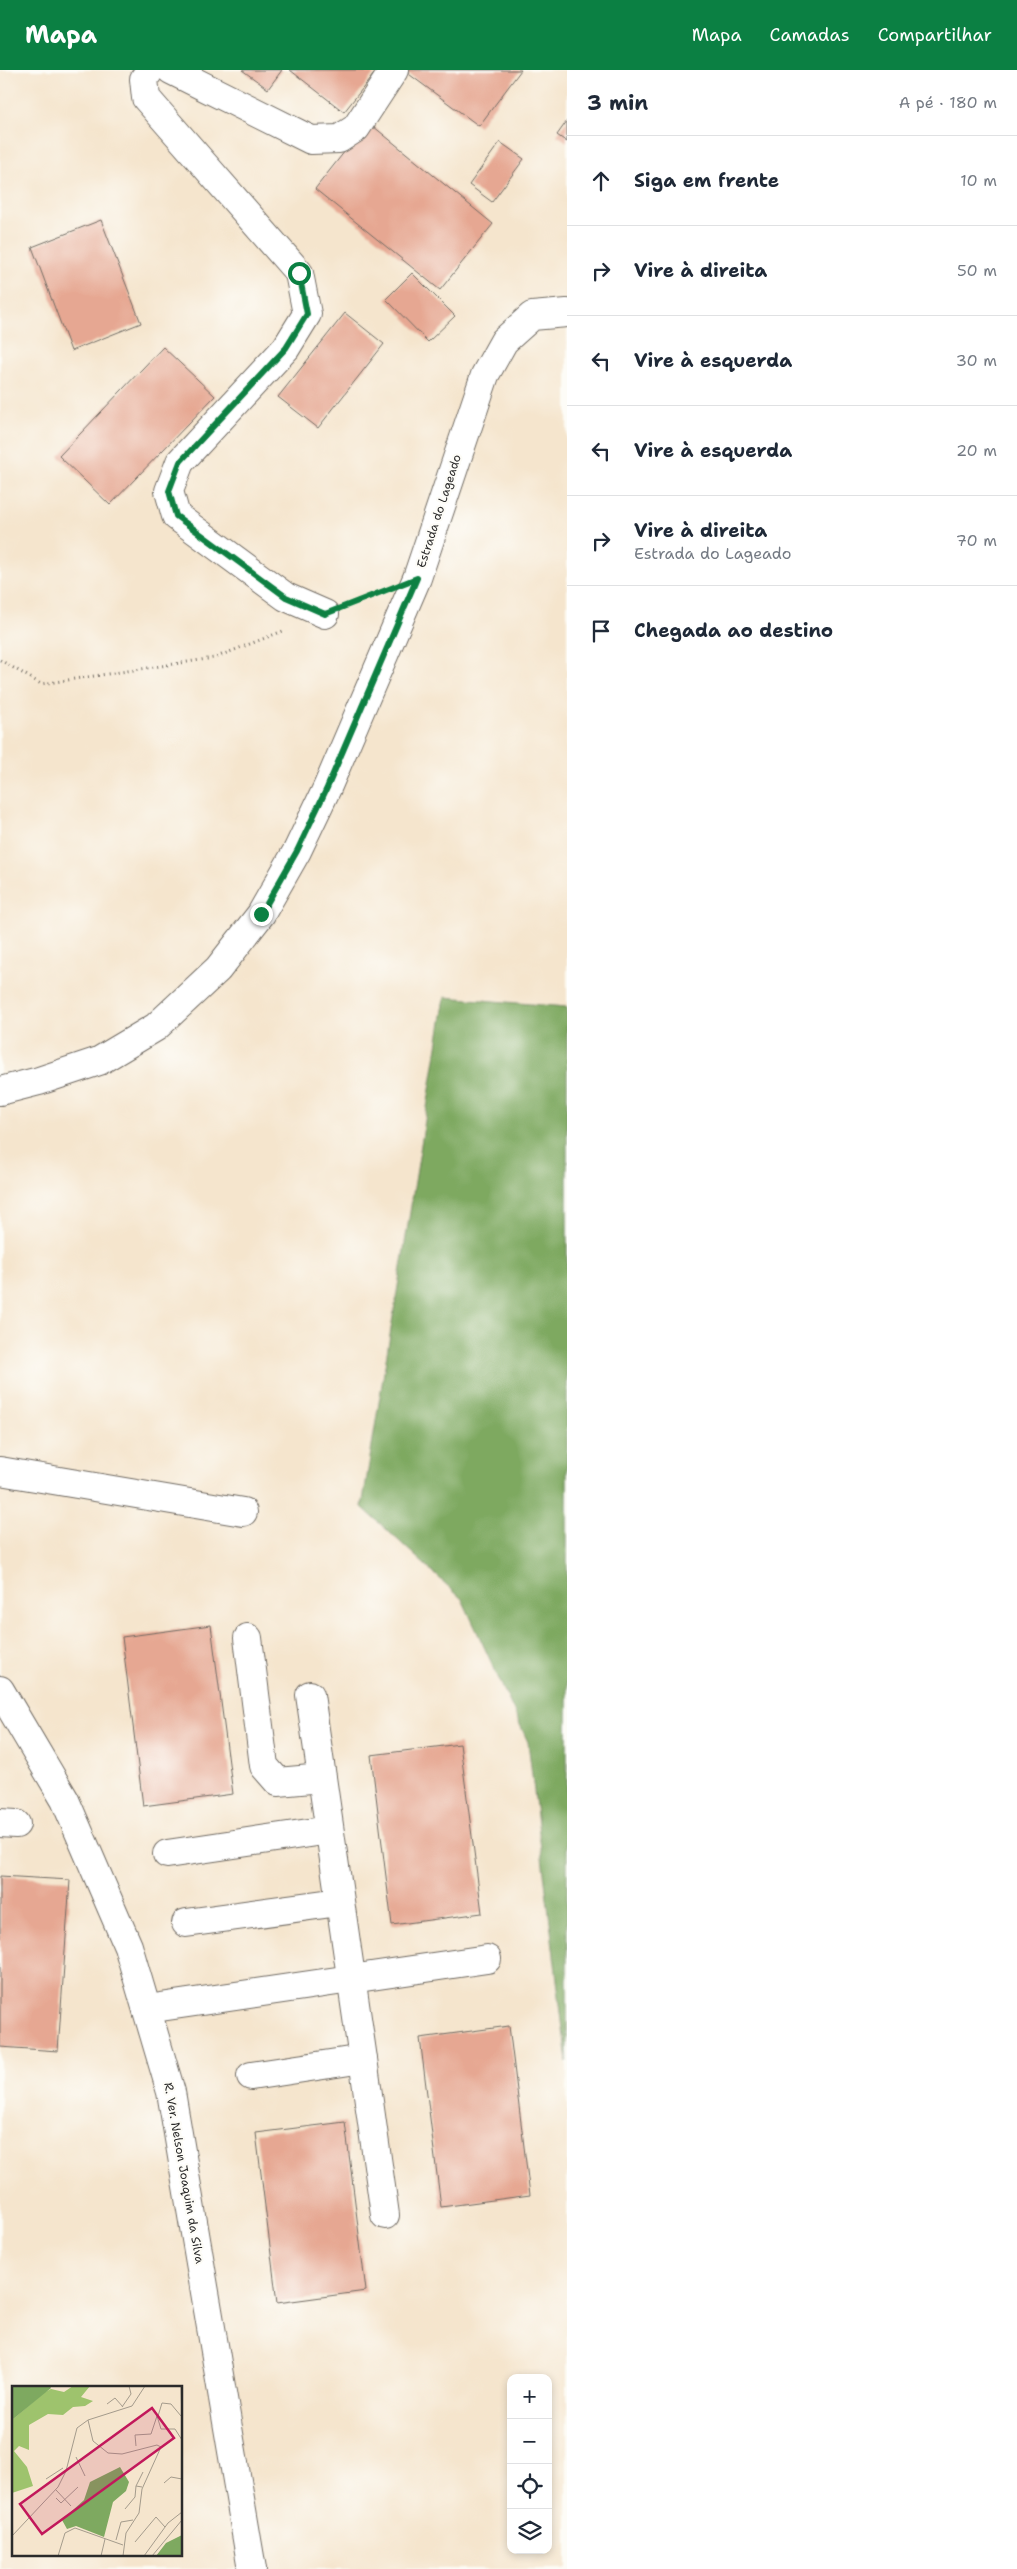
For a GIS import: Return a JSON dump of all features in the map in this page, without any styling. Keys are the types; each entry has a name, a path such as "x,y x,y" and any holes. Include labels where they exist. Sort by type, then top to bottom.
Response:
{"street":[{"path":"150,70 144,78 146,98 299,273 307,314 286,348 180,462 169,491 176,516 286,597 325,614"},
{"path":"171,70 311,140 339,140 356,128 394,70"},
{"name":"Estrada do Lageado","path":"0,1091 39,1082 99,1061 156,1027 218,969 261,914 297,851 327,788 417,578 484,375 504,341 532,316 567,312"},
{"path":"0,1471 243,1512"},
{"path":"248,1638 264,1766 278,1782 322,1778"},
{"name":"R. Ver. Nelson Joaquim da Silva","path":"0,1690 65,1800 128,1946 171,2092 252,2569"},
{"path":"310,1695 385,2215"},
{"path":"167,1854 330,1830"},
{"path":"186,1924 339,1902"},
{"path":"147,2009 488,1959"},
{"path":"251,2076 363,2059"}],"path":[{"path":"0,660 41,684 214,658 417,578"}],"green space":[{"path":"445,997 567,1007 567,2062 528,1742 462,1599 362,1507"}],"building":[{"path":"242,70 282,70 268,89"},
{"path":"290,70 377,70 344,112"},
{"path":"408,70 521,70 479,126 406,72"},
{"path":"567,121 567,142 557,135"},
{"path":"368,122 493,224 440,290 315,189"},
{"path":"500,142 524,159 492,202 469,185"},
{"path":"101,220 141,323 71,351 32,247"},
{"path":"412,273 455,316 428,342 386,299"},
{"path":"345,313 384,344 318,428 278,397"},
{"path":"163,347 215,396 110,505 59,456"},
{"path":"211,1625 233,1794 143,1806 122,1637"},
{"path":"460,1744 482,1913 392,1925 371,1755"},
{"path":"0,1876 70,1880 58,2051 0,2047"},
{"path":"509,2026 530,2195 441,2207 420,2038"},
{"path":"345,2122 366,2291 277,2303 256,2133"}],"route":[{"path":"261,914 297,851 327,788 417,578 325,614 286,597 176,516 169,491 180,462 286,348 307,314 299,273"}]}
